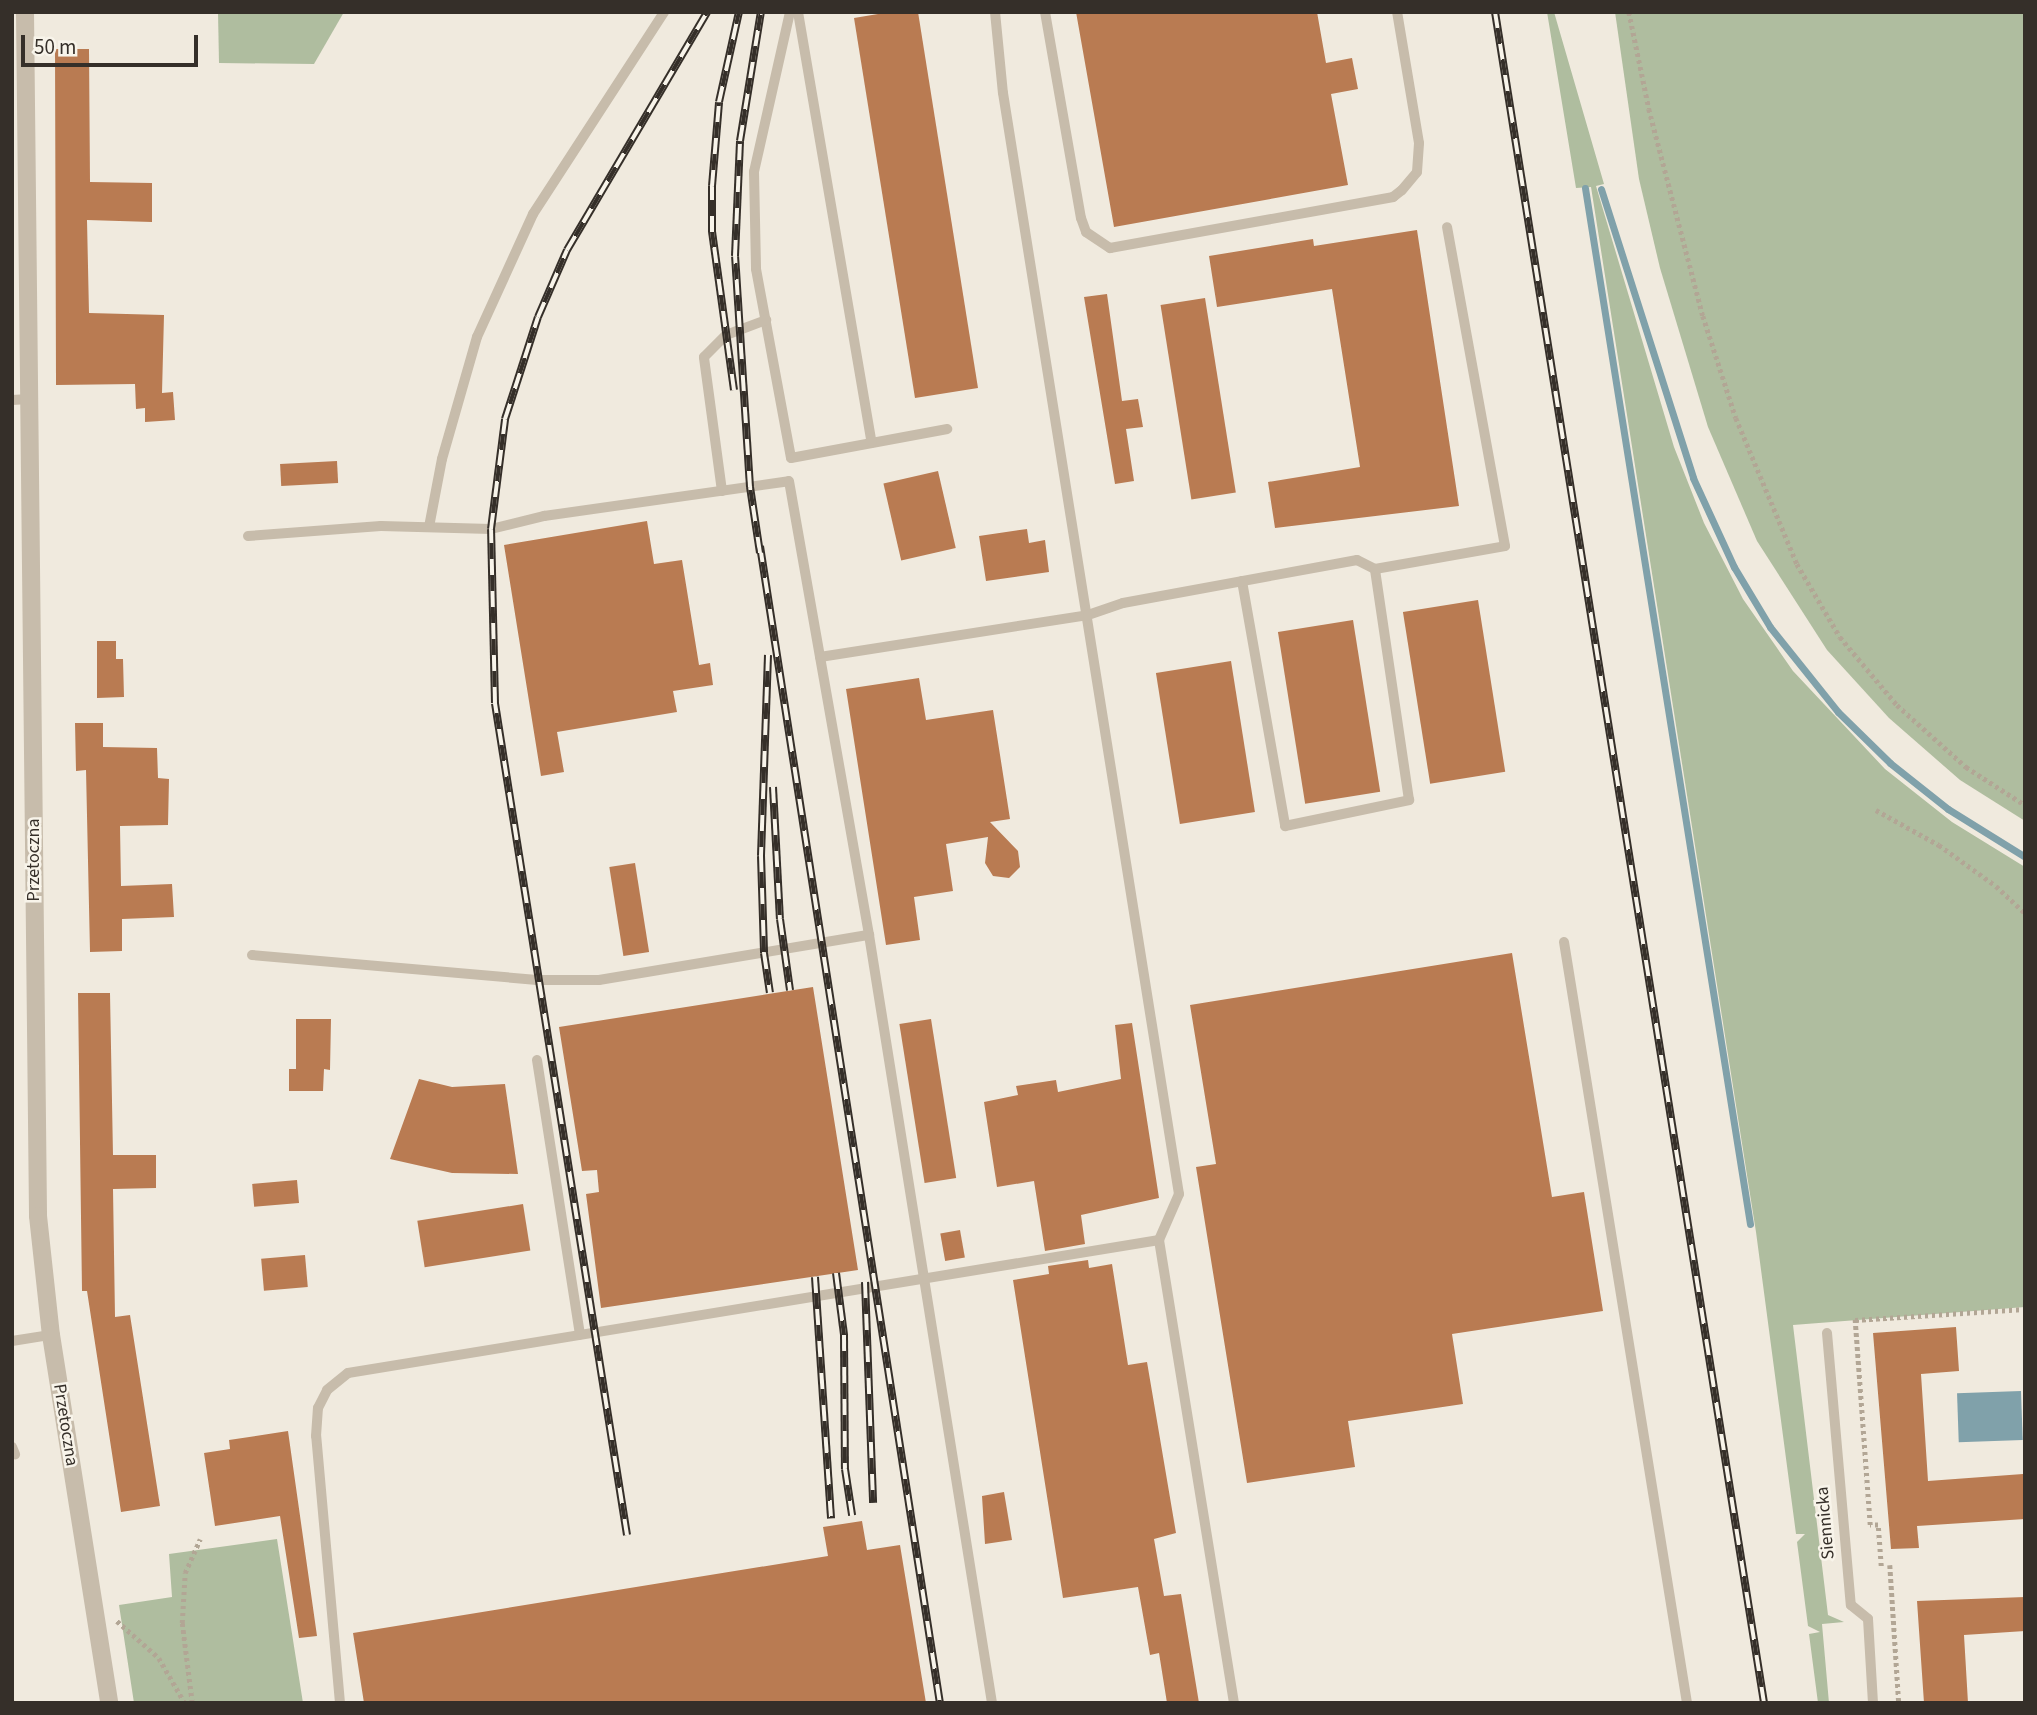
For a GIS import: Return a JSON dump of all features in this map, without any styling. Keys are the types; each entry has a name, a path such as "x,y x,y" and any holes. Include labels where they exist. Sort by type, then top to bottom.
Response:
{"street":[{"name":"Przetoczna","path":"25,12 21,400 38,1216 51,1335 109,1703"}],"lane":[{"path":"429,527 442,459 477,337 527,227 664,12"},
{"path":"790,12 754,172 756,269 791,458 947,429"},
{"path":"798,12 872,443"},
{"path":"995,12 1003,93 1179,1194 1159,1240 1234,1703"},
{"path":"1045,12 1081,218 1086,232 1110,248 1393,197 1402,190 1417,172 1419,143 1397,12"},
{"path":"820,657 1088,615 1123,603 1357,561 1375,569 1505,546 1447,227"},
{"path":"722,491 704,357 726,335 765,320"},
{"path":"248,536 429,527 491,528 789,481 869,935 992,1703"},
{"path":"1242,581 1285,826 1409,800 1375,569"},
{"path":"252,955 537,980 599,980 869,935"},
{"path":"1564,942 1687,1703"},
{"path":"537,1060 580,1335"},
{"path":"340,1703 316,1436 318,1408 327,1390 360,1369 925,1281 1159,1240"},
{"name":"Siennicka","path":"1827,1333 1851,1605 1868,1619 1873,1703"},
{"path":"12,1341 51,1335"}],"path":[{"path":"1629,12 1703,316 1736,418 1797,564 1840,637 1897,705 1966,767 2025,805"},
{"path":"1876,810 1939,845 1996,886 2025,913"},
{"path":"1881,1566 1878,1525 1870,1525 1854,1320 2025,1309"},
{"path":"191,1703 182,1623 185,1573 200,1539"},
{"path":"1890,1565 1899,1703"},
{"path":"114,1607 119,1634"},
{"path":"117,1620 159,1658 185,1703"}],"green space":[{"path":"218,12 344,12 314,64 219,63"},
{"path":"1547,12 1554,12 1604,184 1596,186 1674,447 1704,523 1743,599 1793,671 1885,769 1952,822 2025,867 2025,1307 1793,1325 1828,1615 1844,1622 1822,1624 1829,1703 1818,1703 1809,1634 1820,1632 1808,1626 1797,1542 1805,1534 1796,1534 1756,1232 1591,187 1576,188"},
{"path":"1615,12 2025,12 2025,821 1960,780 1889,718 1827,650 1757,541 1708,427 1660,268 1639,179"},
{"path":"277,1539 303,1703 134,1703 119,1605 172,1597 169,1554"}],"water":[{"path":"2021,1391 2023,1440 1959,1442 1957,1393"}],"building":[{"path":"890,12 918,12 978,388 915,398 854,18"},
{"path":"1076,12 1317,12 1326,63 1352,58 1358,89 1331,94 1348,185 1114,227"},
{"path":"55,49 89,49 90,182 152,183 152,222 87,220 89,313 164,315 162,393 173,392 175,420 145,422 145,408 136,409 135,384 56,385"},
{"path":"1417,230 1459,506 1275,528 1268,482 1360,467 1332,289 1217,307 1209,256 1313,239 1314,246"},
{"path":"1107,294 1122,401 1138,399 1143,427 1126,429 1134,481 1115,484 1084,297"},
{"path":"1205,298 1236,493 1191,500 1161,305"},
{"path":"337,461 338,483 281,486 280,464"},
{"path":"938,471 956,548 901,561 883,484"},
{"path":"647,521 654,564 682,560 699,665 710,663 713,685 673,691 677,712 557,732 564,772 541,776 504,545"},
{"path":"1027,529 1029,543 1045,540 1049,572 986,581 979,536"},
{"path":"1478,600 1505,772 1430,784 1403,612"},
{"path":"1353,620 1380,792 1305,804 1278,632"},
{"path":"97,641 116,641 116,659 123,659 124,697 97,698"},
{"path":"1231,661 1255,812 1180,824 1156,673"},
{"path":"919,678 926,720 993,710 1010,819 990,822 1018,851 1020,867 1009,878 993,876 985,863 988,837 946,844 953,891 914,897 920,940 886,945 846,689"},
{"path":"75,723 103,723 103,747 157,748 158,778 169,779 168,825 120,826 121,886 172,884 174,917 122,919 122,951 90,952 86,770 76,771"},
{"path":"635,863 649,952 623,956 609,867"},
{"path":"1512,953 1552,1197 1584,1192 1603,1311 1452,1334 1463,1404 1348,1421 1355,1467 1247,1483 1196,1167 1216,1164 1190,1005"},
{"path":"813,987 858,1270 601,1308 586,1194 599,1192 597,1170 582,1171 559,1027"},
{"path":"78,993 110,993 113,1155 156,1155 156,1188 113,1189 115,1317 130,1315 160,1506 121,1512 87,1291 82,1291"},
{"path":"296,1019 331,1019 330,1070 324,1069 323,1091 289,1091 289,1069 296,1069"},
{"path":"931,1019 956,1178 925,1183 899,1024"},
{"path":"1132,1023 1159,1198 1081,1215 1085,1244 1045,1251 1034,1181 997,1187 984,1102 1018,1095 1016,1086 1056,1080 1058,1092 1121,1079 1115,1025"},
{"path":"419,1079 452,1087 505,1084 518,1174 452,1173 390,1159"},
{"path":"297,1180 299,1203 254,1207 252,1184"},
{"path":"523,1204 530,1250 425,1267 417,1221"},
{"path":"960,1230 965,1258 945,1261 940,1233"},
{"path":"305,1255 308,1287 264,1291 261,1259"},
{"path":"1088,1260 1089,1268 1112,1264 1128,1365 1147,1362 1176,1533 1154,1539 1164,1596 1181,1594 1199,1703 1167,1703 1159,1653 1150,1655 1138,1587 1063,1598 1013,1280 1049,1274 1048,1266"},
{"path":"1956,1327 1959,1371 1921,1374 1928,1481 2023,1474 2025,1519 1917,1526 1919,1548 1891,1549 1873,1333"},
{"path":"288,1431 317,1636 299,1638 280,1516 215,1526 204,1453 230,1449 229,1440"},
{"path":"1004,1492 1012,1540 985,1544 982,1496"},
{"path":"862,1521 867,1550 900,1545 926,1703 364,1703 353,1633 828,1556 823,1527"},
{"path":"2025,1597 2025,1631 1964,1635 1968,1703 1924,1703 1917,1601"}],"waterway":[{"path":"1585,188 1750,1224"},
{"path":"1601,189 1693,478 1734,567 1770,627 1838,712 1890,763 1948,809 2025,857"}],"railway":[{"path":"627,1535 495,703 491,529 505,419 538,317 567,250 707,12"},
{"path":"734,390 712,232 712,186 719,102 739,12"},
{"path":"760,553 750,487 735,256 740,141 761,12"},
{"path":"1495,12 1764,1703"},
{"path":"760,546 940,1703"},
{"path":"768,655 761,856 764,953 770,993"},
{"path":"773,787 780,919 790,990"},
{"path":"836,1273 844,1335 845,1469 852,1515"},
{"path":"815,1277 831,1518"},
{"path":"865,1282 873,1503"}]}
